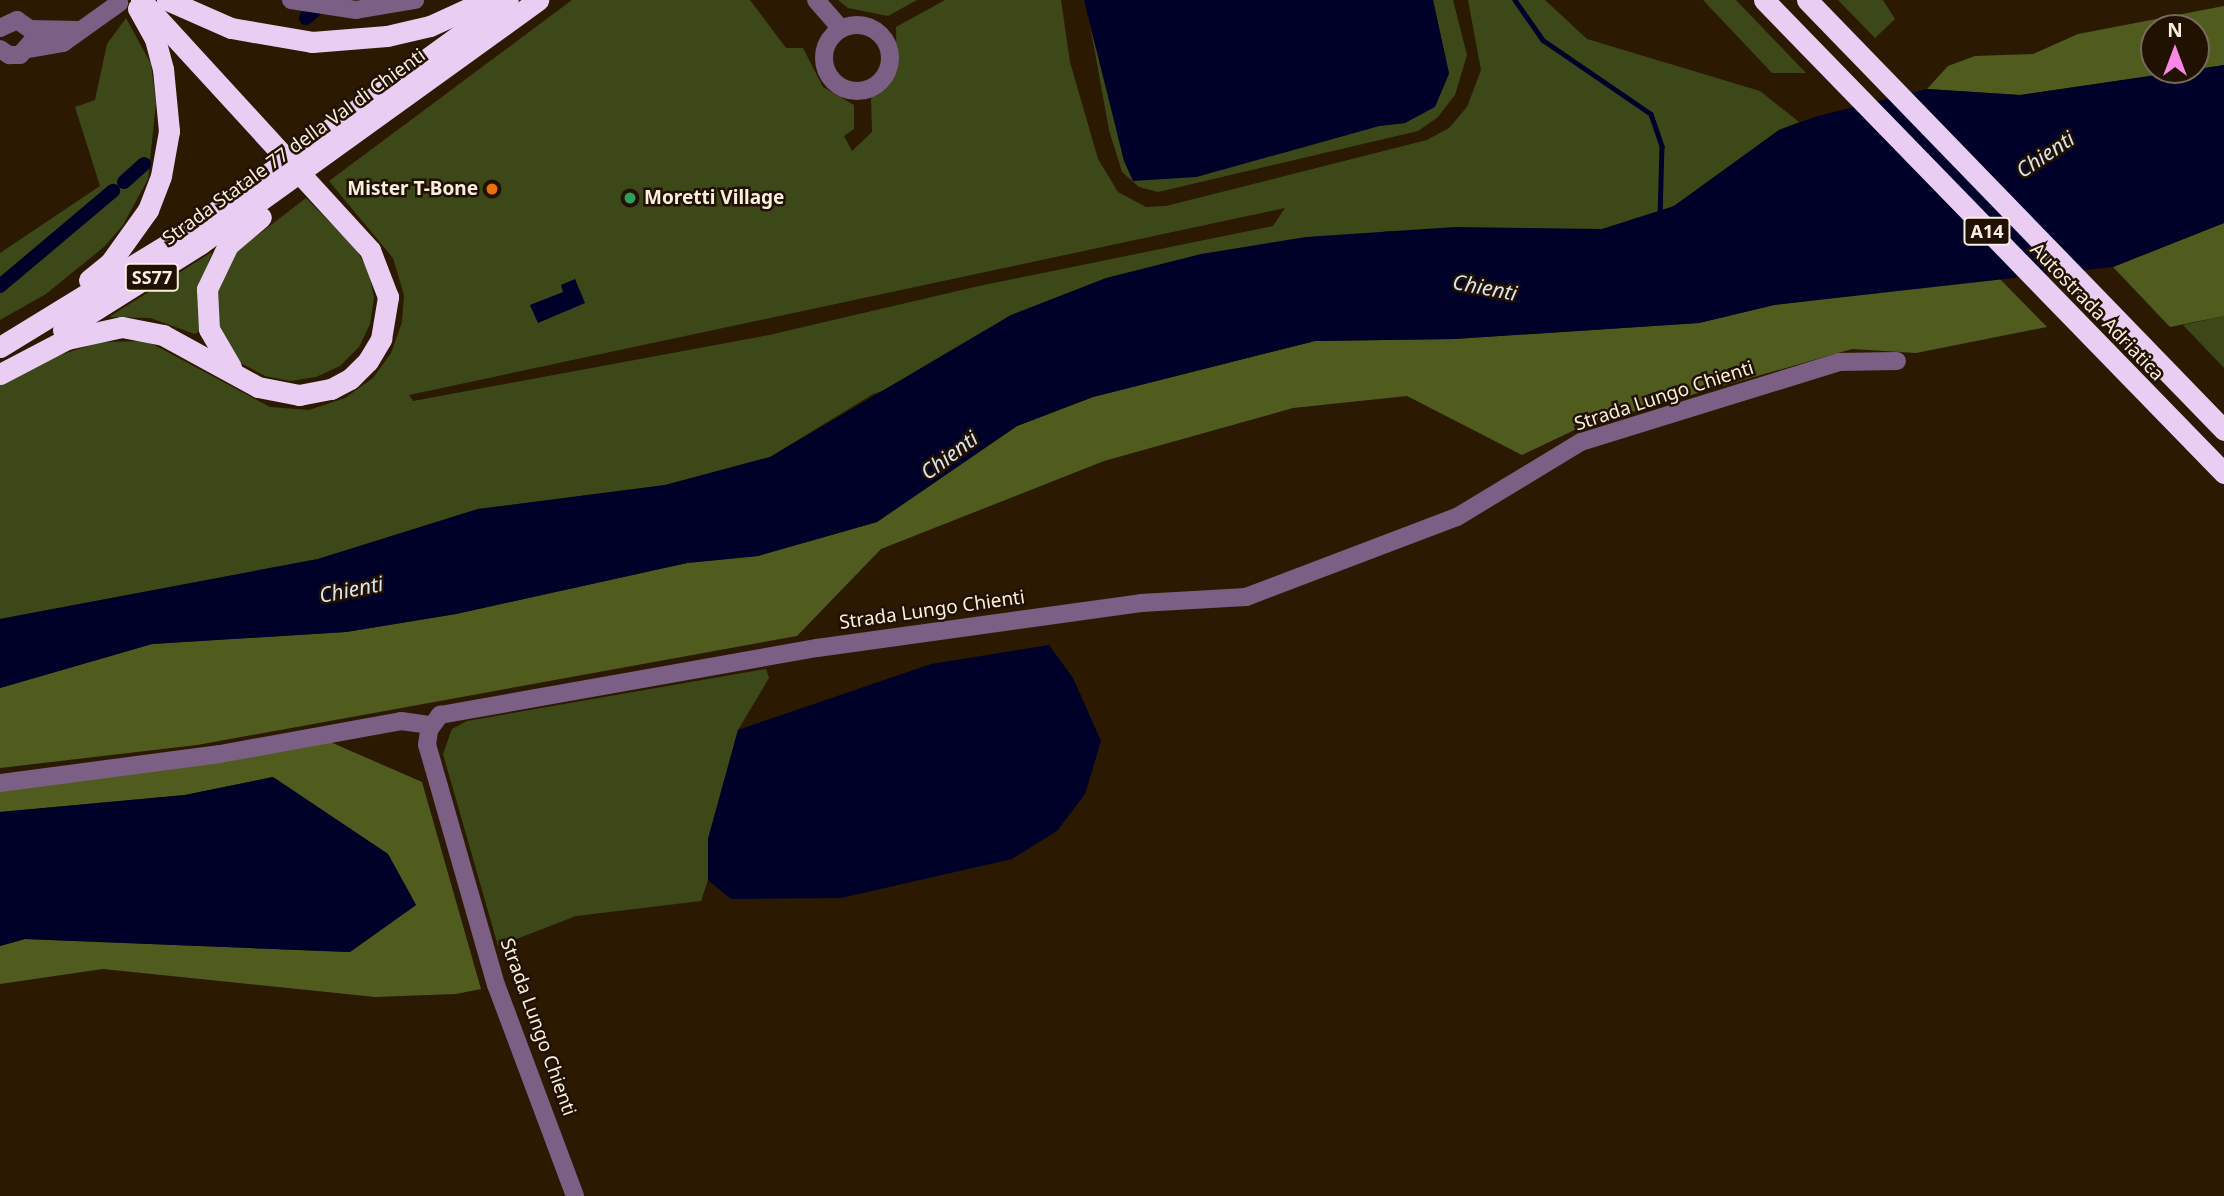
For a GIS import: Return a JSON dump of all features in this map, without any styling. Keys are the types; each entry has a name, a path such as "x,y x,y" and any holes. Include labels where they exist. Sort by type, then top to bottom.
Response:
{"highway":[{"path":"167,0 231,28 312,42 387,36 430,26 487,0"},
{"name":"Strada Statale 77 della Val di Chienti","path":"0,347 186,233 508,0"},
{"name":"Strada Statale 77 della Val di Chienti","path":"0,365 190,251 538,0"},
{"name":"Autostrada Adriatica","path":"1764,0 2224,473"},
{"name":"Autostrada Adriatica","path":"1807,0 2133,339 2224,429"},
{"path":"0,374 67,339 122,327 163,335 271,392 314,394 350,379 376,351 388,308 384,276 370,250 264,130 136,4"},
{"path":"0,334 110,263 148,210 161,176 169,102 155,39 136,4"},
{"path":"240,376 217,349 207,320 207,289 219,257 243,231 435,86 461,54"}],"street":[{"path":"299,2 341,9 415,0"},
{"path":"816,0 841,29"},
{"path":"11,54 63,43 136,4"},
{"path":"0,8 24,25"},
{"path":"0,28 24,25 86,29"},
{"path":"11,54 24,25"},
{"name":"Strada Lungo Chienti","path":"575,1196 496,985 427,745 431,725 451,711 817,648 1141,603 1246,597 1457,517 1580,442 1839,362 1897,361"},
{"path":"0,783 220,754 401,721 431,725"}],"green space":[{"path":"572,0 750,0 786,48 803,48 823,87 854,105 854,129 844,136 852,151 872,132 871,98 897,73 896,27 945,0 1061,0 1070,62 1098,159 1118,192 1146,207 1166,206 1427,140 1449,128 1467,107 1481,70 1468,0 1545,0 1587,39 1760,91 1799,122 1779,130 1674,206 1630,223 1602,229 1386,231 873,394 770,457 666,485 478,509 318,559 0,619 0,384 51,358 100,342 147,341 270,407 309,410 345,398 373,378 391,353 402,322 404,295 393,258 329,181","holes":["1285,208 1273,226 979,286 769,335 413,401 409,395"]},
{"path":"838,0 917,0 888,16 848,8"},
{"path":"1433,0 1453,0 1467,55 1455,95 1437,118 1418,131 1158,192 1139,187 1122,172 1109,130 1090,25 1117,126 1196,177 1379,126 1405,123 1449,73"},
{"path":"1703,0 1736,0 1806,73 1772,73"},
{"path":"1838,0 1883,0 1895,19 1875,38"},
{"path":"2224,6 2224,65 2210,68 2210,14 2182,14"},
{"path":"126,18 151,64 156,103 148,179 123,225 105,246 46,294 0,320 0,253 100,186 75,107 95,100 107,44"},
{"path":"2140,22 2140,78 2020,95 1927,89 1948,66 1975,56 2033,54 2078,34"},
{"path":"306,198 356,249 369,272 374,298 370,324 359,347 340,366 316,377 290,381 265,376 241,363 223,342 213,317 220,264"},
{"path":"2224,223 2224,316 2170,327 2113,267"},
{"path":"212,252 198,292 202,329 195,334 150,318 109,317"},
{"path":"1998,277 2047,327 1916,353 1852,349 1583,426 1522,455 1407,396 1293,408 1104,461 881,549 797,636 197,745 0,768 0,688 152,644 346,632 456,614 687,563 758,556 877,522 1017,426 1093,397 1315,341 1454,339 1699,323 1774,305"},
{"path":"2224,316 2224,368 2183,325"},
{"path":"766,669 769,678 738,730 708,839 708,880 701,901 576,916 498,946 443,754 452,729 467,721"},
{"path":"328,741 422,782 481,989 456,994 375,997 103,969 0,984 0,946 25,939 350,952 416,905 388,854 273,777 185,795 0,812 0,789"}],"water":[{"path":"1084,0 1433,0 1449,74 1435,107 1405,123 1379,126 1196,177 1133,181 1124,161"},
{"name":"Chienti","path":"2224,65 2224,223 2113,267 1774,305 1699,323 1454,339 1315,341 1093,397 1017,426 877,522 758,556 687,563 456,614 346,632 152,644 0,688 0,619 318,559 478,509 665,485 770,457 1011,315 1106,278 1201,254 1306,237 1455,227 1602,229 1674,206 1779,130 1818,116 1927,89 2020,95 2140,77 2140,84 2210,84 2210,67"},
{"path":"575,279 585,303 538,323 530,305 563,292 561,285"},
{"path":"1049,645 1073,678 1101,741 1085,794 1057,831 1012,859 841,898 731,899 708,880 708,839 738,730 931,664"},
{"path":"273,777 388,854 416,905 350,952 25,939 0,946 0,812 185,795"}],"waterway":[{"path":"306,18 326,0"},
{"path":"1515,0 1543,40 1651,114 1662,146 1660,217"},
{"path":"124,182 144,164"},
{"path":"0,286 113,191"}],"place":[{"name":"Mister T-Bone","path":"492,189"},
{"name":"Moretti Village","path":"630,198"}]}
